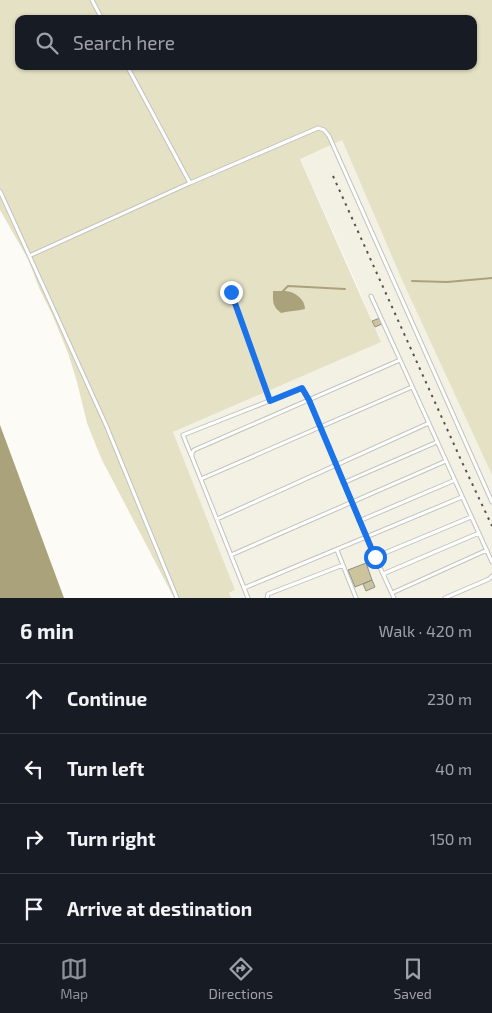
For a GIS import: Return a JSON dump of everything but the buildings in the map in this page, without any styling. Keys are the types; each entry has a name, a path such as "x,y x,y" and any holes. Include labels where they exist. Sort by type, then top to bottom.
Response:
{"lane":[{"path":"92,0 100,15"},
{"path":"129,70 190,183"},
{"path":"29,256 310,131 318,128 324,130 329,136 492,502"},
{"path":"0,192 106,425 177,598"},
{"path":"231,292 270,401"},
{"path":"371,296 492,562"},
{"path":"192,457 194,450 400,360"},
{"path":"201,479 412,387"},
{"path":"248,598 183,434 302,388 309,400 359,521 394,598"},
{"path":"217,519 428,423"},
{"path":"343,483 437,442"},
{"path":"231,555 446,461"},
{"path":"359,521 454,480"},
{"path":"244,588 462,497"},
{"path":"375,557 472,517"},
{"path":"383,574 479,533"},
{"path":"337,550 356,598"},
{"path":"391,593 487,550"},
{"path":"267,598 268,594 343,565"},
{"path":"445,598 492,576"}],"shaded area":[{"path":"0,0 492,0 492,475 403,282 342,140 300,159 381,342 173,432 235,590 229,593 231,598 174,598 101,458 87,423 68,353 28,259 0,210"},
{"path":"342,140 492,475 492,598 231,598 229,593 235,590 173,432 380,342 357,285 300,158"},
{"path":"273,291 286,291 296,294 305,305 305,309 281,313 274,304"},
{"path":"0,425 64,598 0,598"}],"waterway":[{"path":"412,281 447,282 492,278"},
{"path":"283,291 288,286 345,289"}],"railway":[{"path":"333,176 492,526"}],"route":[{"path":"231,292 270,401 302,388 309,400 375,557"}]}
